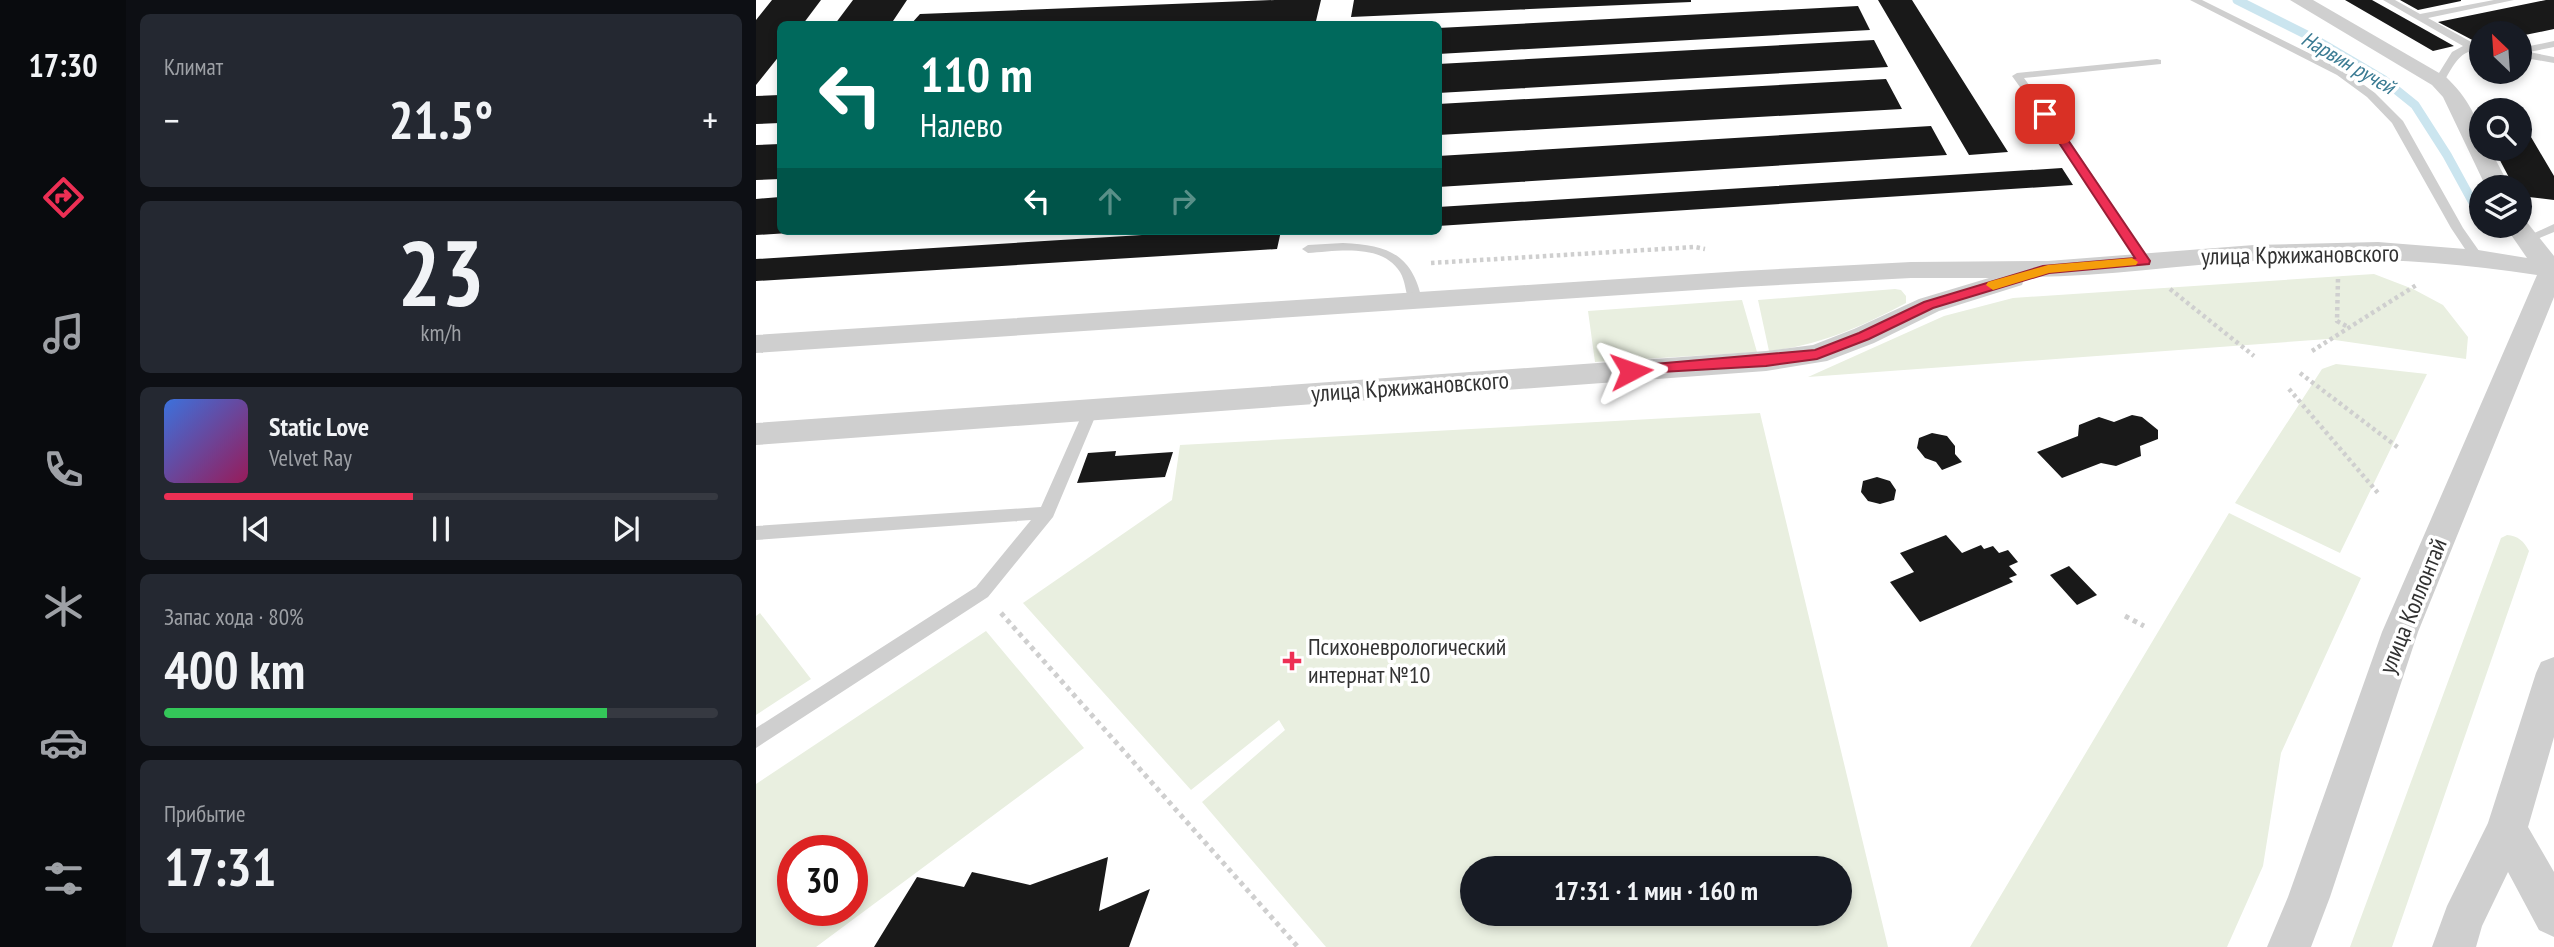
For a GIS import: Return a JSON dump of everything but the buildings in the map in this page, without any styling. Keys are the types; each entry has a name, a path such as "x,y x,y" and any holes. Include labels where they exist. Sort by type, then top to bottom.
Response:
{"street":[{"path":"2299,0 2439,81 2452,94 2492,175"},
{"path":"2525,238 2553,270"},
{"name":"улица Кржижановского","path":"756,344 1415,300 1911,270 2048,269 2254,253 2378,250 2478,258 2553,270"},
{"name":"улица Кржижановского","path":"756,435 1766,361 1817,354 1864,336 1929,305 2048,269"},
{"path":"1911,270 1929,305"},
{"name":"улица Коллонтай","path":"2288,947 2309,897 2400,632 2553,270"},
{"path":"2454,947 2462,921 2507,829 2554,673"},
{"path":"2507,829 2554,915"}],"lane":[{"path":"2195,0 2341,73 2371,95 2397,121 2457,228 2478,258"},
{"path":"2388,0 2469,43"},
{"path":"2419,17 2509,0"},
{"path":"2532,49 2554,44"},
{"path":"2439,81 2456,54 2469,49"},
{"path":"2532,55 2554,60"},
{"path":"2144,261 2059,133 2017,76 2157,62"},
{"path":"2532,231 2554,228"},
{"path":"1308,249 1344,246 1371,249 1394,257 1406,269 1414,286 1415,300"},
{"path":"756,739 982,592 1047,513 1091,410"},
{"path":"756,533 1047,513"}],"path":[{"path":"1406,269 1434,262 1695,247 1713,250"},
{"path":"2338,251 2337,321 2348,327"},
{"path":"2312,351 2413,289 2445,255"},
{"path":"2144,261 2168,287 2255,356"},
{"path":"2300,373 2400,449"},
{"path":"2289,389 2378,494"},
{"path":"982,592 1298,947"},
{"path":"2125,616 2144,626"}],"green space":[{"path":"2374,274 2413,289 2443,305 2468,337 2466,359 2328,339 1808,377 1944,316 2013,298"},
{"path":"1901,290 1906,296 1906,303 1823,340 1769,351 1758,300"},
{"path":"1742,300 1757,352 1595,362 1588,311"},
{"path":"2336,364 2427,374 2340,553 2235,503 2322,369"},
{"path":"1760,413 1888,947 1326,947 1202,802 1285,730 1279,720 1191,790 1023,603 1172,500 1180,445"},
{"path":"2229,513 2361,578 2281,753 2263,866 2227,947 1970,947"},
{"path":"2507,535 2520,540 2529,551 2392,947 2350,947 2501,538"},
{"path":"760,613 811,679 756,715 756,616"},
{"path":"986,631 1084,748 868,908 868,835 777,835 777,926 844,926 816,947 756,947 756,784"}],"waterway":[{"name":"Нарвин ручей","path":"2237,0 2311,37 2384,80 2415,105 2469,195"}],"slow traffic":[{"path":"1993,285 2048,269 2132,262"}],"place":[{"name":"Психоневрологический интернат №10","path":"1292,661"}],"route":[{"path":"1631,371 1766,361 1817,354 1864,336 1929,305 2048,269 2144,261 2045,114"}]}
